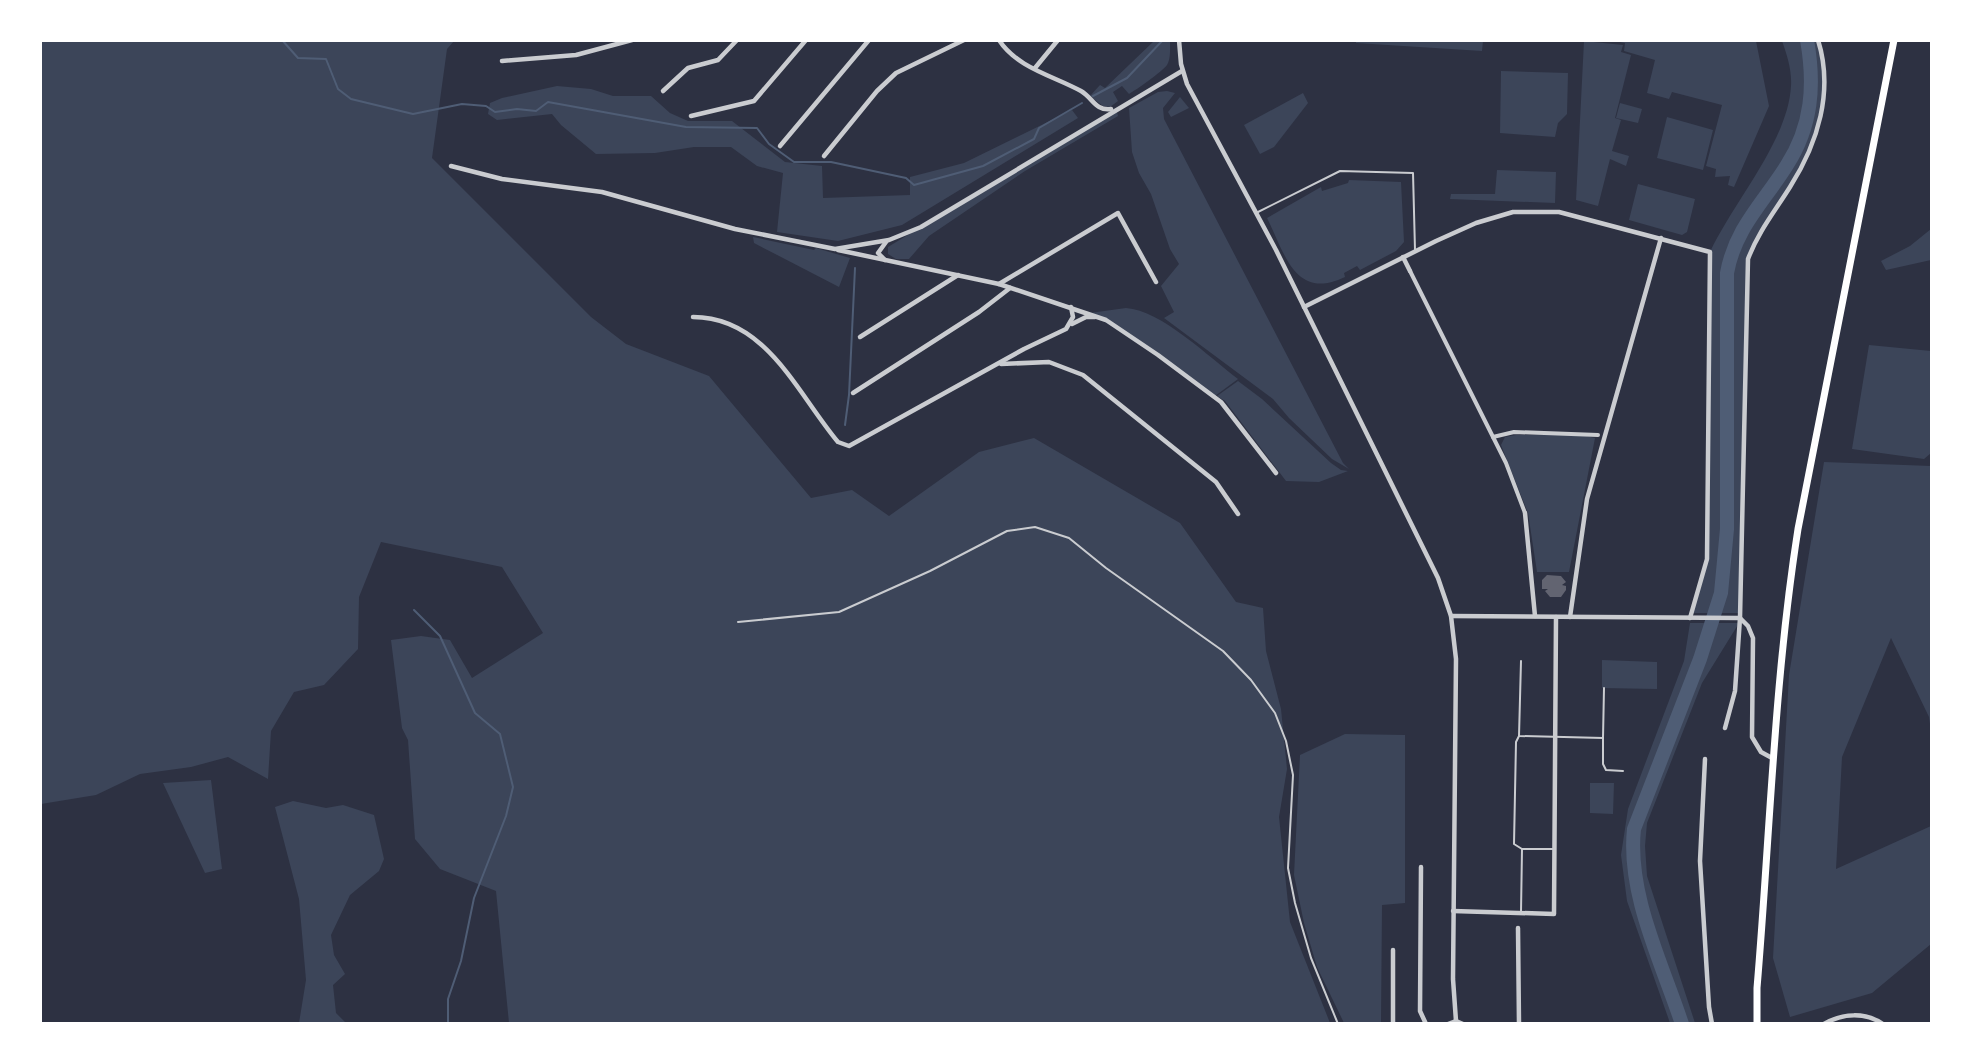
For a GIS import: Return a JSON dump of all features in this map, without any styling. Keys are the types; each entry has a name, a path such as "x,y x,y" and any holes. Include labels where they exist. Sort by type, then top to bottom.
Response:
{"main road":[{"path":"1757,1023 1757,988 1782,639 1798,529 1894,40"}],"street":[{"path":"502,61 576,55 632,40"},
{"path":"663,91 688,68 718,60 736,40"},
{"path":"691,116 754,101 806,40"},
{"path":"780,146 869,40"},
{"path":"824,156 877,91 896,73 964,40"},
{"path":"1035,68 1058,40"},
{"path":"1179,40 1182,71 1304,307 1426,554 1451,616 1456,659 1453,911 1453,979 1456,1021"},
{"path":"1725,728 1735,691 1740,618 1748,259 1755,238 1808,155 1824,109 1824,74 1818,40"},
{"path":"998,41 1013,56 1087,95 1097,107 1108,110 1116,108"},
{"path":"890,263 878,253 880,246 889,240 921,226 1116,108 1182,71"},
{"path":"451,166 502,179 602,192 735,230 999,284 1106,320 1166,360 1221,402 1276,473"},
{"path":"1304,307 1476,223 1513,212 1559,212 1710,252 1707,559 1690,618"},
{"path":"999,284 1118,213 1156,282"},
{"path":"1570,617 1587,499 1661,238"},
{"path":"835,249 889,240"},
{"path":"1403,257 1514,480 1525,513 1535,616"},
{"path":"860,337 958,275"},
{"path":"853,393 980,312 1010,288"},
{"path":"1066,329 1073,317 1071,307"},
{"path":"693,318 706,318 729,325 766,347 833,436 845,446 858,443 1086,317 1106,320"},
{"path":"1000,364 1049,362 1083,375 1216,482 1238,514"},
{"path":"1493,437 1514,432 1605,436"},
{"path":"1451,616 1740,618 1748,626 1753,638 1752,737 1761,752 1772,758"},
{"path":"1453,911 1554,914 1556,617"},
{"path":"1705,759 1700,861 1709,1007 1712,1023"},
{"path":"1421,867 1420,1011 1425,1023"},
{"path":"1518,928 1519,1023"},
{"path":"1393,951 1393,1023"},
{"path":"1824,1023 1855,1015 1869,1017 1883,1023"},
{"path":"1448,1023 1456,1021 1463,1023"}],"lane":[{"path":"1256,213 1340,171 1413,173 1415,251"},
{"path":"738,622 839,612 930,571 1007,531 1035,527 1069,538 1106,568 1223,651 1251,681 1275,713 1286,741 1293,775 1288,868 1294,903 1322,988 1338,1023"},
{"path":"1521,661 1519,736 1516,742 1514,844 1522,849 1555,849"},
{"path":"1604,688 1603,764 1606,770 1623,771"},
{"path":"1519,736 1603,738"},
{"path":"1521,913 1522,849"}],"shaded area":[{"path":"1356,40 1483,41 1482,51 1356,43"},
{"path":"41,41 454,41 447,49 432,158 591,317 626,344 709,376 811,498 852,490 889,516 979,452 1034,438 1180,523 1236,602 1263,608 1266,651 1281,709 1287,769 1279,817 1290,922 1330,1023 509,1023 496,891 440,869 415,839 408,740 402,728 391,640 421,636 450,640 472,678 543,633 502,567 381,542 359,597 358,649 324,685 294,692 271,731 268,779 228,757 191,767 140,774 96,795 41,804"},
{"path":"1154,41 1170,41 1168,62 1160,72 1129,94 1122,86 1113,92 1118,101 1110,107 1103,106 1090,96 1100,85 1105,88"},
{"path":"1584,41 1623,45 1621,52 1631,55 1615,118 1621,120 1612,151 1629,156 1626,166 1610,159 1598,206 1576,200"},
{"path":"1615,41 1756,41 1769,106 1734,187 1728,185 1730,176 1715,177 1716,169 1706,166 1722,105 1672,92 1669,99 1647,93 1655,60 1624,51 1625,43"},
{"path":"1782,41 1818,41 1822,52 1824,109 1808,155 1748,259 1740,613 1692,613 1707,559 1710,252 1770,149 1788,107 1791,86 1790,68"},
{"path":"1501,71 1568,73 1567,114 1558,123 1555,137 1500,133"},
{"path":"557,86 591,89 613,96 651,96 670,113 688,121 732,121 785,162 822,166 823,198 910,195 910,177 964,163 1072,110 1078,118 902,225 838,241 777,232 783,173 757,166 731,147 694,147 655,153 596,154 561,125 552,114 497,120 488,114 490,103 502,98"},
{"path":"1158,92 1175,93 1163,108 1164,119 1343,463 1349,469 1332,459 1289,418 1273,399 1164,318 1174,312 1161,286 1179,264 1170,249 1151,194 1139,173 1132,152 1129,108"},
{"path":"1303,93 1308,103 1274,147 1260,154 1244,125"},
{"path":"1180,97 1189,108 1171,117 1168,112"},
{"path":"1620,103 1642,109 1638,123 1616,118"},
{"path":"1116,108 1118,116 1025,171 929,236 909,259 896,259 888,254 888,247"},
{"path":"1667,117 1713,130 1703,170 1657,158"},
{"path":"1497,170 1556,172 1555,203 1450,199 1451,194 1495,194"},
{"path":"1349,180 1401,182 1404,242 1396,251 1360,270 1357,266 1344,273 1345,277 1328,283 1314,283 1303,278 1286,259 1267,218 1321,187 1322,191 1348,183"},
{"path":"1638,184 1695,199 1687,232 1682,235 1629,220"},
{"path":"1931,229 1931,260 1886,270 1881,261 1910,246"},
{"path":"753,237 814,250 816,248 850,258 839,287 754,243"},
{"path":"1126,308 1154,317 1185,336 1238,379 1215,396 1158,355 1090,313"},
{"path":"1869,345 1931,351 1931,453 1924,459 1852,449"},
{"path":"1238,381 1262,399 1331,463 1341,470 1348,471 1319,482 1286,481 1225,401 1217,396"},
{"path":"1582,435 1595,438 1569,572 1537,572 1528,513 1501,445 1505,437"},
{"path":"1824,462 1931,466 1931,731 1929,717 1891,638 1842,757 1836,869 1931,826 1931,944 1872,993 1790,1017 1773,958 1789,675"},
{"path":"1690,623 1739,623 1702,683 1647,823 1645,846 1647,876 1695,1023 1670,1023 1627,901 1621,855 1628,809 1684,661"},
{"path":"1602,660 1657,662 1657,689 1602,688"},
{"path":"1345,734 1405,735 1405,903 1382,905 1381,1023 1344,1023 1317,967 1304,923 1294,875 1300,755"},
{"path":"211,780 222,869 205,873 163,783"},
{"path":"1590,783 1614,783 1613,814 1590,813"},
{"path":"293,801 326,808 343,805 374,815 384,859 379,871 350,895 331,935 334,955 345,974 333,985 336,1013 346,1023 299,1023 306,980 299,899 275,807"}],"building":[{"path":"1547,575 1561,576 1566,582 1562,585 1566,586 1566,590 1561,597 1550,597 1545,591 1548,589 1542,589 1542,580"}],"waterway":[{"path":"282,40 298,58 326,59 338,89 351,99 413,114 462,104 486,106 495,112 517,109 536,111 548,102 686,127 757,128 769,144 794,162 831,162 906,178 914,185 983,166 1034,139 1039,128 1082,103"},
{"path":"1093,96 1127,78 1163,40"},
{"path":"1682,1024 1656,953 1641,903 1633,854 1634,829 1700,659 1721,593 1727,529 1727,273 1743,229 1787,165 1802,135 1811,89 1807,40"},
{"path":"845,425 849,395 855,268"},
{"path":"414,610 440,636 475,713 500,734 513,787 506,816 474,898 461,961 448,999 448,1024"}]}
